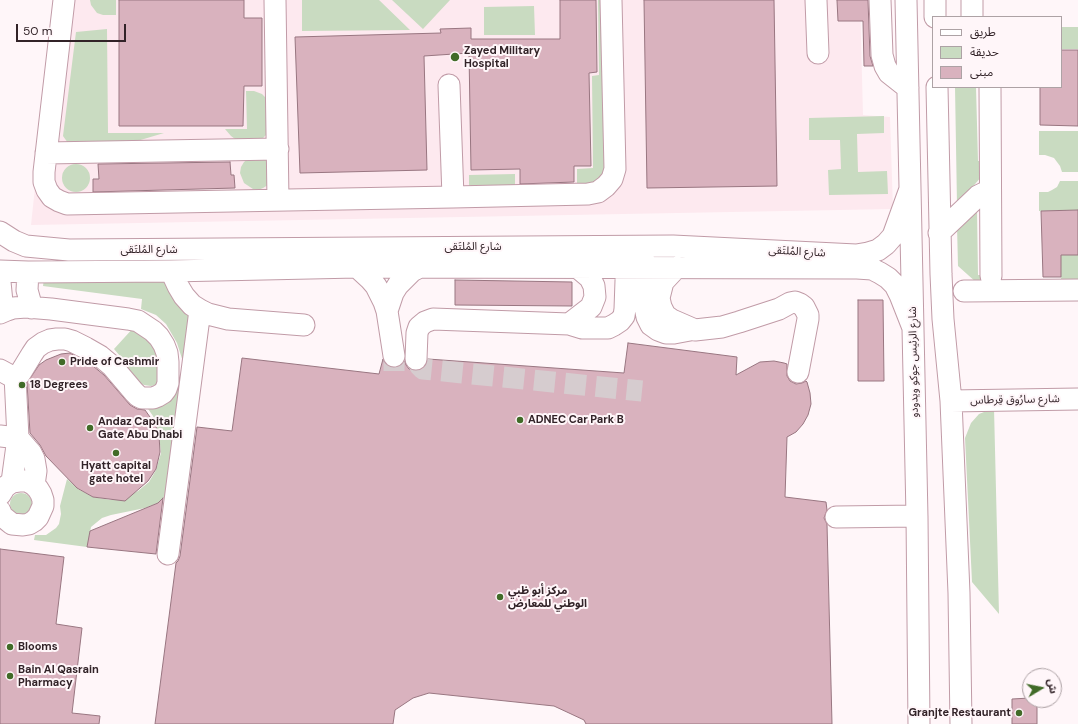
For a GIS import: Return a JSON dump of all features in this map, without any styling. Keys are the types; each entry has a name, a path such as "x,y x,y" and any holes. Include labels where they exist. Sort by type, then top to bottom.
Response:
{"street":[{"path":"64,0 44,182 52,197 67,204 453,198 588,194 598,192 612,179 616,158 612,0"},
{"path":"275,0 278,200"},
{"path":"816,0 818,52"},
{"path":"880,0 882,55 884,66 889,73 908,88"},
{"name":"شارع الرئيس جوكو ويدودو","path":"906,0 920,724"},
{"path":"935,0 935,16"},
{"path":"972,0 972,16"},
{"path":"449,85 453,198"},
{"path":"937,88 939,233 943,319 951,401 959,593 961,724"},
{"path":"990,88 991,276"},
{"path":"46,153 278,148"},
{"name":"شارع المُلتَقى","path":"0,232 14,241 26,246 69,250 673,246 856,255 878,250 893,236 910,189"},
{"path":"939,233 978,196 990,192"},
{"path":"416,359 416,333 419,327 425,322 433,319 569,324 582,328 608,328 614,325 624,316 635,267 635,246"},
{"path":"32,308 27,290 10,274 7,262 10,256 13,254 69,250"},
{"path":"357,267 376,286 384,302 387,311 394,356"},
{"name":"شارع المُلتَقى","path":"10,274 357,267 833,267 872,269 888,278 895,286 913,328"},
{"path":"387,311 393,293 398,285 404,278 420,267"},
{"path":"569,324 591,307 595,297 594,286 590,278 577,267"},
{"path":"635,267 647,317 651,325 666,333 722,327 779,309 788,309 797,320 794,368"},
{"path":"677,267 666,277 663,282 659,298 661,307 665,315 672,320 695,330"},
{"path":"171,271 184,296 192,305 208,314 228,319 304,325"},
{"path":"0,313 2,297 10,274"},
{"path":"964,292 1078,290"},
{"path":"0,313 13,308 51,308 138,321 146,325 159,337 167,353 168,362 168,383 166,389 158,396 148,399 138,396 112,366 100,356 72,341 65,339 50,340 36,348 21,372 8,373 9,437 6,488 20,481 34,485 38,489 43,500 41,511 34,521 23,525 12,524 2,516 0,511"},
{"path":"168,554 200,310"},
{"name":"شارع سارُوق قِرطاس","path":"951,401 1078,399"},
{"path":"9,437 31,453 34,459 36,471 34,485"},
{"path":"836,517 917,516"}],"shaded area":[{"name":"Zayed Military Hospital","path":"55,0 860,0 863,115 890,117 893,209 31,225"}],"green space":[{"path":"90,0 116,0 116,15 103,15 97,13 91,5"},
{"path":"302,0 379,0 410,30 302,31"},
{"path":"392,0 450,0 423,29"},
{"path":"598,0 606,0 608,178 577,194 577,169 593,168 592,76 599,75"},
{"path":"534,6 535,35 484,35 484,7"},
{"path":"1062,27 1078,27 1078,49 1062,49"},
{"path":"107,29 108,133 164,133 117,147 68,143 63,136 76,32"},
{"path":"955,88 976,88 978,161 988,161 988,169 957,205"},
{"path":"246,91 254,91 262,94 268,100 269,132 263,138 255,142 238,141 225,129 247,129"},
{"path":"884,116 884,133 857,134 858,172 887,171 888,194 829,195 828,170 841,169 840,140 809,140 809,118"},
{"path":"1039,131 1078,131 1078,172 1062,172 1060,166 1054,158 1039,155"},
{"path":"264,158 268,161 268,185 258,190 253,189 244,183 240,173 241,167 248,159"},
{"path":"76,164 86,168 90,178 86,188 76,192 66,188 62,178 66,168"},
{"path":"515,174 515,193 472,191 469,185 469,175"},
{"path":"1060,181 1078,181 1078,210 1039,211 1039,192 1048,192 1052,190 1057,187"},
{"path":"977,203 989,210 977,210 978,275 989,275 989,283 977,283 958,266 957,226"},
{"path":"1061,255 1078,255 1078,279 1061,279"},
{"path":"44,279 166,279 187,309 190,320 184,365 177,343 166,324 156,315 141,309 142,299 43,286"},
{"path":"135,326 162,341 159,384 151,386 137,382 128,371 126,363 114,349"},
{"path":"181,378 166,495 158,503 145,508 102,518 91,527 87,547 34,540 35,535 46,535 59,524 61,514 60,506 67,479 78,489 93,497 111,500 125,497 138,491 149,482 156,470 161,453 159,435 153,416 139,396 177,387"},
{"path":"994,408 999,614 972,582 965,438 971,423 979,414"},
{"path":"17,493 25,493 32,500 32,508 25,515 17,515 10,508 10,500"}],"building":[{"path":"119,0 244,0 244,18 262,18 262,86 244,86 243,126 119,126"},
{"path":"560,0 596,0 597,72 589,73 591,166 574,166 574,182 520,184 520,169 471,170 469,53 424,56 427,170 300,173 295,37 441,33 440,29 471,28 471,39 560,39"},
{"path":"644,0 774,0 777,186 647,188"},
{"path":"837,0 868,0 870,56 873,66 864,66 863,21 838,21"},
{"path":"1062,50 1078,50 1078,126 1040,125 1040,88 1062,88"},
{"path":"230,162 231,175 234,175 235,188 93,192 93,179 99,179 98,164"},
{"path":"1078,210 1078,255 1061,255 1061,277 1043,277 1041,211"},
{"path":"455,280 572,282 572,306 455,305"},
{"path":"858,300 883,300 884,381 858,381"},
{"name":"مركز أبو ظبي الوطني للمعارض","path":"628,343 737,357 736,375 760,362 774,361 784,363 787,364 787,376 790,381 796,384 807,382 811,404 808,415 796,432 787,437 785,497 826,502 827,510 824,518 827,524 832,724 586,724 584,720 554,706 429,693 413,698 395,710 393,724 155,724 176,563 180,556 197,427 232,431 242,358 379,374 383,359 385,364 389,367 395,368 401,366 405,361 409,369 415,371 422,369 426,365 428,359 624,373"},
{"name":"Andaz Capital Gate Abu Dhabi","path":"70,353 93,366 104,375 130,405 137,409 145,410 155,424 159,435 160,452 156,469 148,481 125,501 93,497 77,488 46,456 40,445 30,433 27,383 39,365 46,360 61,354"},
{"path":"163,498 156,554 87,547 90,531 158,503"},
{"path":"0,549 64,557 56,624 82,628 72,713 100,716 99,724 0,724"},
{"path":"1022,698 1022,708 1037,708 1037,724 1012,724 1012,699"}],"tunnel":[{"path":"394,356 394,371"},
{"path":"416,359 423,369 642,391"}],"place":[{"name":"Zayed Military Hospital","path":"455,57"},
{"name":"Pride of Cashmir","path":"62,362"},
{"name":"18 Degrees","path":"22,385"},
{"name":"ADNEC Car Park B","path":"520,420"},
{"name":"Andaz Capital Gate Abu Dhabi","path":"90,428"},
{"name":"Hyatt capital gate hotel","path":"116,453"},
{"name":"مركز أبو ظبي الوطني للمعارض","path":"500,597"},
{"name":"Blooms","path":"10,647"},
{"name":"Bain Al Qasrain Pharmacy","path":"10,676"},
{"name":"Granjte Restaurant","path":"1019,713"}]}
